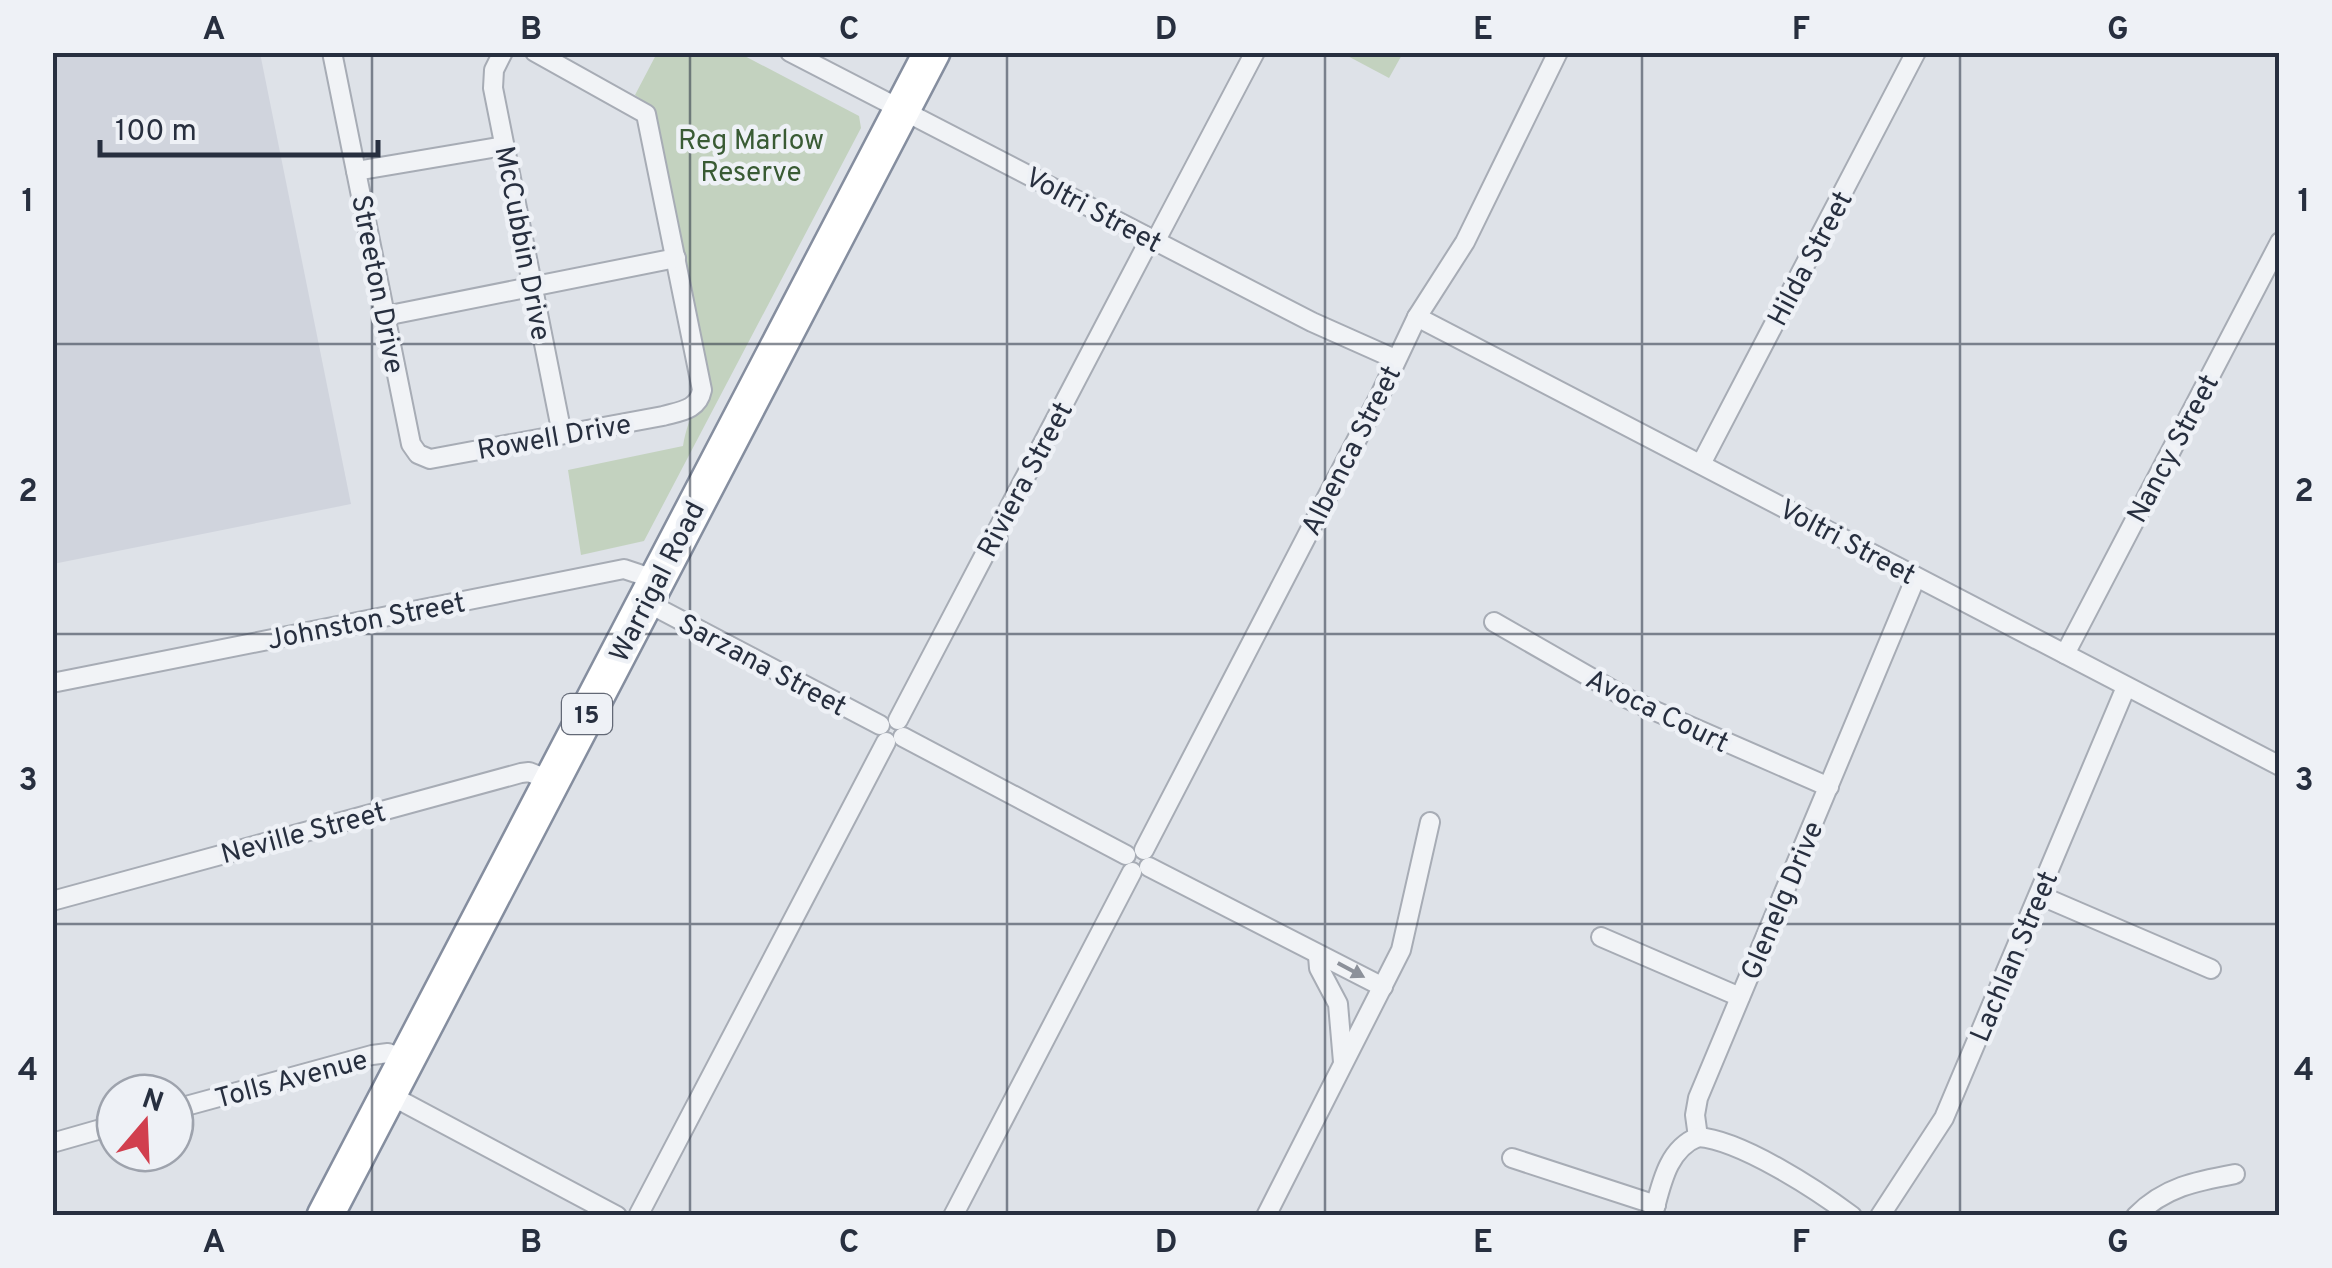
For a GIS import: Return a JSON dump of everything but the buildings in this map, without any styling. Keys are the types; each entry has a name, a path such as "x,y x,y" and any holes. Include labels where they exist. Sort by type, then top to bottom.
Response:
{"highway":[{"name":"Warrigal Road","path":"325,1216 932,52"}],"street":[{"name":"Streeton Drive","path":"332,52 411,444 418,454"},
{"name":"McCubbin Drive","path":"503,52 492,80 562,434"},
{"path":"386,316 676,258 646,114 535,52"},
{"name":"Voltri Street","path":"790,52 1312,322 1396,359"},
{"name":"Riviera Street","path":"636,1215 1255,52"},
{"name":"Albenca Street","path":"952,1216 1381,393 1416,317 1465,242 1558,52"},
{"name":"Hilda Street","path":"1701,464 1916,52"},
{"path":"356,171 504,146"},
{"name":"Nancy Street","path":"2065,654 2280,242"},
{"name":"Rowell Drive","path":"418,454 430,459 691,408 698,403 702,390 676,258"},
{"name":"Voltri Street","path":"1416,317 2280,766"},
{"name":"Johnston Street","path":"52,683 624,568 657,580 667,562"},
{"name":"Glenelg Drive","path":"1698,1137 1698,1098 1916,577"},
{"name":"Sarzana Street","path":"646,602 1383,987"},
{"name":"Avoca Court","path":"1494,622 1630,700 1828,786"},
{"name":"Lachlan Street","path":"1880,1216 1944,1118 2126,687"},
{"name":"Neville Street","path":"52,900 521,773 552,781"},
{"path":"1266,1216 1344,1067 1406,935 1430,822"},
{"path":"2039,896 2211,968"},
{"path":"1601,937 1740,997"},
{"path":"1318,956 1319,968 1338,1004 1344,1067"},
{"path":"1338,1004 1358,1012 1371,1011"},
{"name":"Tolls Avenue","path":"195,1104 372,1055 388,1053 406,1060"},
{"path":"388,1094 617,1216"},
{"path":"52,1142 95,1131"},
{"path":"1512,1158 1654,1210 1674,1154 1698,1137 1712,1139 1780,1169 1852,1216"},
{"path":"2136,1216 2188,1182 2235,1174"}],"shaded area":[{"path":"53,52 260,53 351,504 53,564"}],"green space":[{"name":"Reg Marlow Reserve","path":"657,53 739,53 859,116 861,128 644,541 581,555 568,470 683,446 691,417 707,397 710,385 658,121 651,106 635,95"},
{"path":"1342,53 1403,53 1389,78"}]}
